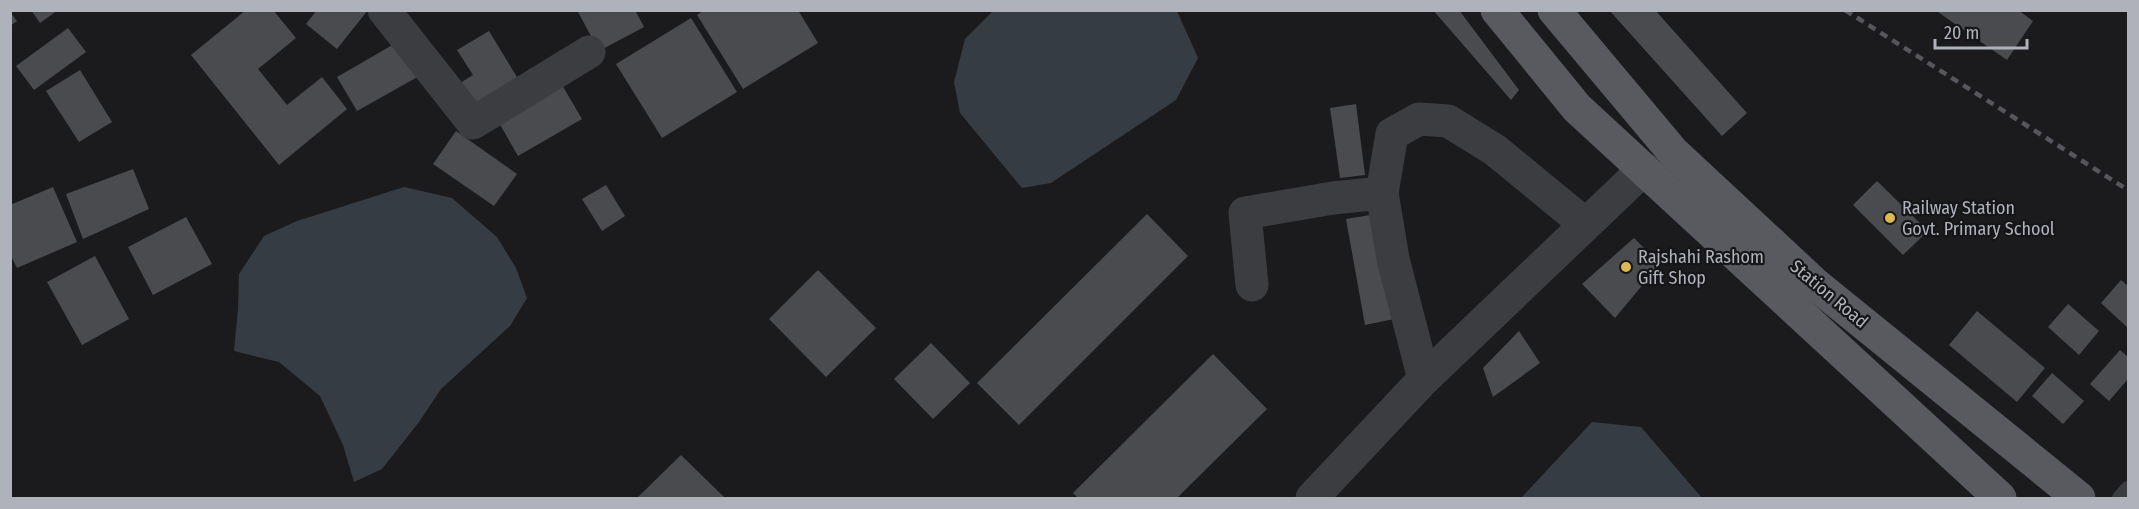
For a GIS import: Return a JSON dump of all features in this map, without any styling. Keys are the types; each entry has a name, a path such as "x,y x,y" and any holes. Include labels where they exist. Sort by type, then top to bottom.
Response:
{"main road":[{"name":"Station Road","path":"1497,10 1576,108 2000,498"},
{"name":"Station Road","path":"1554,10 1673,152 1798,269 2079,498"}],"street":[{"path":"384,10 473,123 589,52"},
{"path":"1424,379 1393,259 1382,193 1392,134 1419,119 1448,121 1495,150 1585,224"},
{"path":"1312,498 1424,379 1644,169"},
{"path":"1252,285 1245,213 1333,198 1382,193"}],"lane":[{"path":"2120,498 2128,489"}],"shaded area":[{"path":"993,11 1177,11 1198,58 1176,100 1051,183 1022,188 960,113 954,82 965,39"},
{"path":"404,187 452,198 497,237 516,268 527,298 510,326 441,389 419,422 382,469 354,482 343,445 320,396 279,362 234,351 239,274 264,236 297,221"},
{"path":"1592,422 1641,427 1702,498 1521,498"}],"building":[{"path":"31,10 58,10 40,23"},
{"path":"246,10 273,10 296,38 258,69 287,105 322,77 347,109 279,165 191,55"},
{"path":"317,10 368,10 337,49 306,24"},
{"path":"577,10 635,10 644,27 599,51"},
{"path":"704,10 798,10 818,43 743,89 697,15"},
{"path":"1433,10 1459,10 1519,90 1511,100"},
{"path":"1609,10 1655,10 1747,113 1722,136"},
{"path":"1935,10 2018,10 2033,21 2007,60"},
{"path":"10,12 17,21 10,26"},
{"path":"691,18 737,92 662,138 616,64"},
{"path":"68,28 86,52 34,90 16,66"},
{"path":"489,31 520,82 468,113 452,88 473,75 457,50"},
{"path":"401,40 421,75 357,111 337,77"},
{"path":"80,70 112,122 79,142 46,91"},
{"path":"562,85 582,119 518,156 498,121"},
{"path":"1356,104 1365,175 1340,178 1330,108"},
{"path":"456,131 517,174 494,206 433,164"},
{"path":"133,169 149,209 83,239 66,194"},
{"name":"Railway Station Govt. Primary School","path":"1877,181 1928,231 1903,255 1853,205"},
{"path":"606,185 625,216 602,231 582,199"},
{"path":"53,187 77,242 17,268 10,254 10,205"},
{"path":"1147,214 1188,256 1019,425 977,383"},
{"path":"1376,214 1394,319 1365,325 1346,219"},
{"path":"186,217 212,264 153,295 128,247"},
{"path":"1634,238 1660,264 1615,318 1582,284"},
{"path":"95,256 129,319 82,345 47,282"},
{"path":"818,270 876,328 826,377 769,319"},
{"path":"2121,280 2128,286 2128,328 2101,303"},
{"path":"2068,304 2099,331 2079,355 2048,327"},
{"path":"1977,311 2045,368 2017,402 1949,345"},
{"path":"1519,331 1540,363 1493,397 1483,368"},
{"path":"931,343 970,383 933,419 894,379"},
{"path":"2120,350 2128,357 2128,379 2109,401 2090,384"},
{"path":"1213,354 1267,409 1177,498 1078,498 1073,493"},
{"path":"2052,373 2084,401 2063,424 2032,396"},
{"path":"681,455 725,498 637,498"}],"railway":[{"path":"1845,10 2128,190"}],"place":[{"name":"Railway Station Govt. Primary School","path":"1890,218"},
{"name":"Rajshahi Rashom Gift Shop","path":"1626,267"}]}
